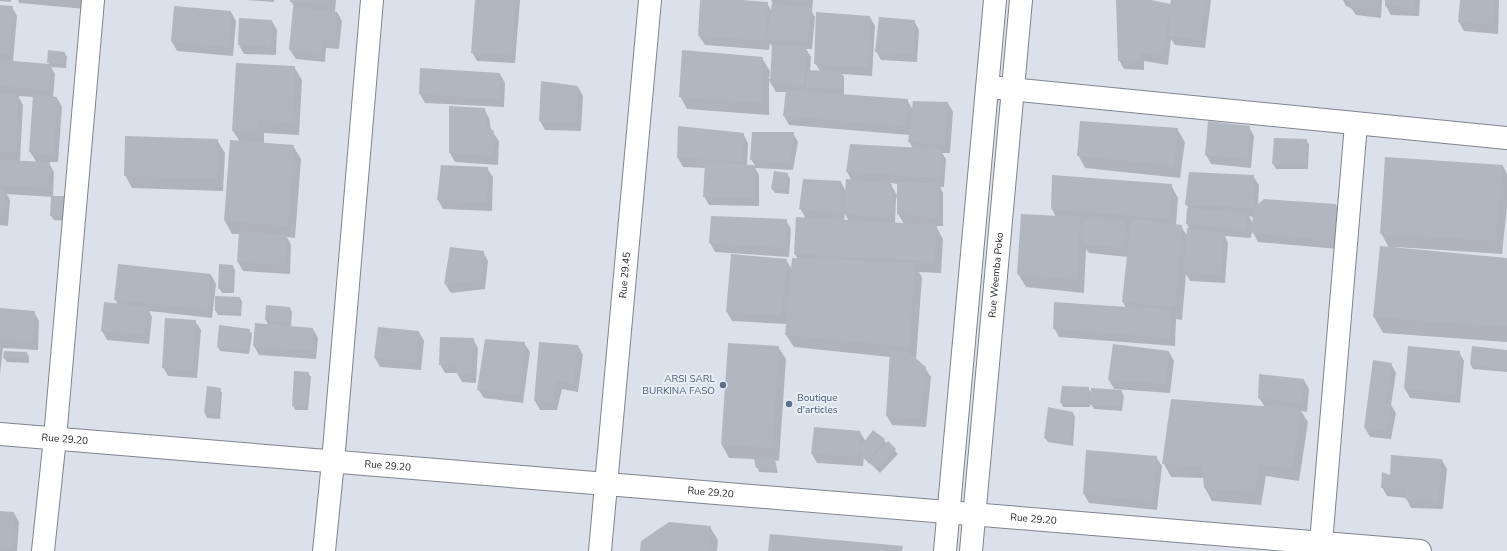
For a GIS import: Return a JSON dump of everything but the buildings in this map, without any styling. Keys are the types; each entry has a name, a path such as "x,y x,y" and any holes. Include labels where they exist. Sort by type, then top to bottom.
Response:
{"street":[{"path":"43,551 55,438 93,0"},
{"path":"324,551 333,462 372,0"},
{"name":"Rue 29.45","path":"600,551 650,0"},
{"path":"945,551 995,0"},
{"name":"Rue Weemba Poko","path":"971,551 1020,0"},
{"path":"987,86 1507,138"},
{"path":"1321,543 1356,124"},
{"name":"Rue 29.20","path":"0,434 1420,551"}],"place":[{"name":"ARSI SARL BURKINA FASO","path":"723,385"},
{"name":"Boutique d'articles","path":"789,404"}]}
